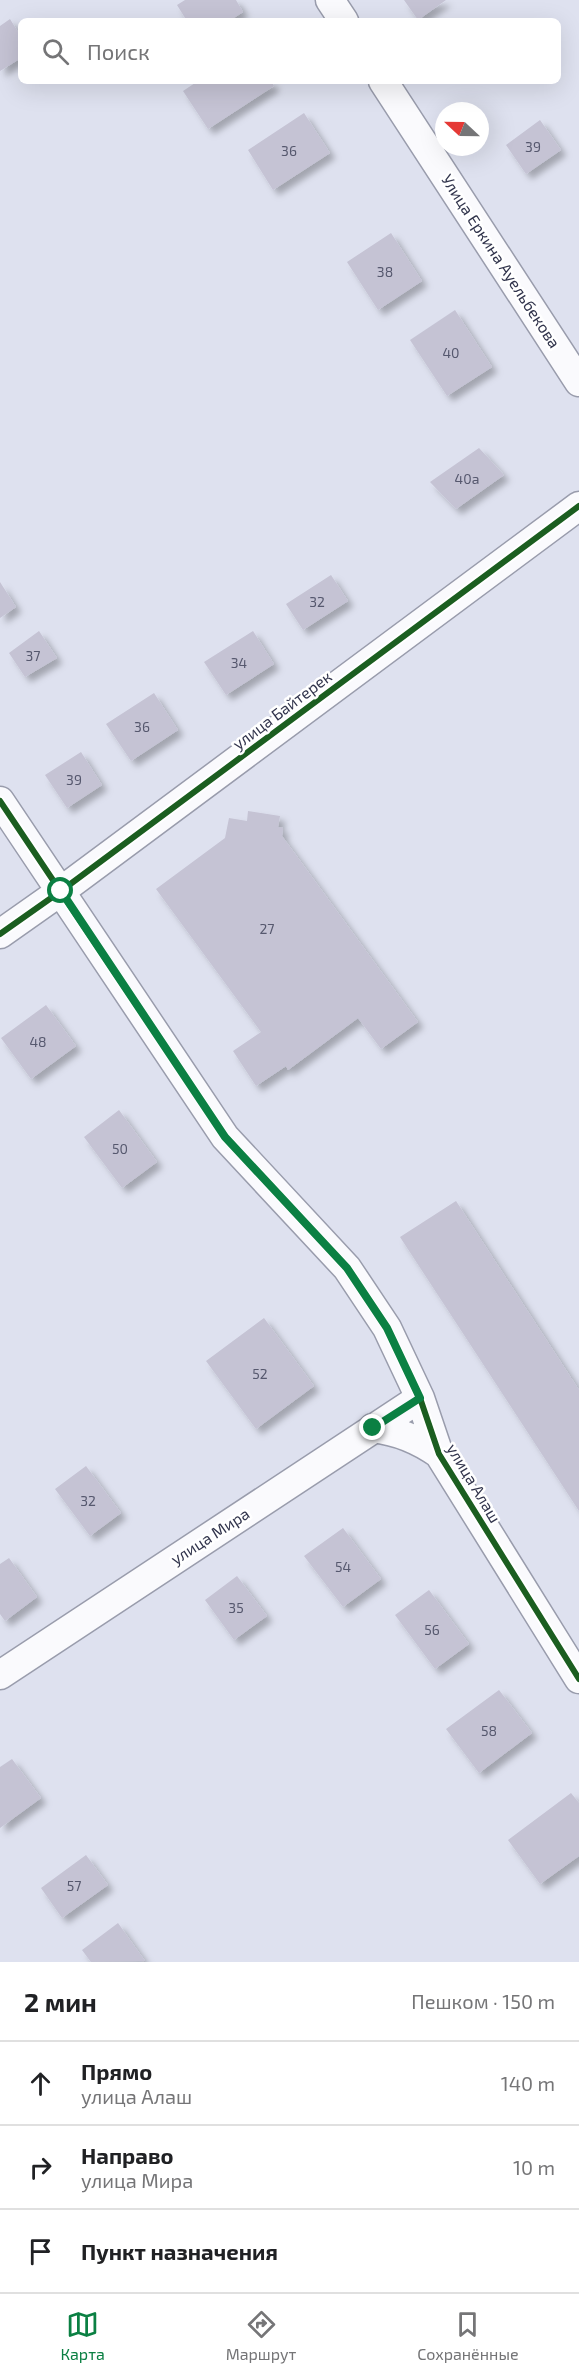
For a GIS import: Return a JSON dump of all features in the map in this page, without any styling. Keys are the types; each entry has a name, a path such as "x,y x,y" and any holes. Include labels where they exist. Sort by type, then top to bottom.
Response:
{"street":[{"path":"330,0 342,18"},
{"name":"Улица Еркина Ауельбекова","path":"385,84 579,382"},
{"name":"улица Байтерек","path":"0,934 579,506"},
{"name":"улица Алаш","path":"0,801 225,1137 347,1268 387,1328 420,1398 439,1454 579,1679"},
{"name":"улица Мира","path":"0,1675 420,1398"},
{"path":"373,1428 401,1433 427,1445 439,1454"}],"building":[{"path":"185,0 236,0 243,12 234,18 185,18 177,5"},
{"path":"404,0 446,0 421,18 417,18"},
{"path":"10,19 18,32 18,60 0,71 0,26"},
{"path":"194,84 273,84 274,86 208,129 183,91"},
{"path":"304,113 330,153 273,190 248,150"},
{"path":"540,120 561,150 526,174 506,145"},
{"path":"391,233 422,281 378,310 347,262"},
{"path":"455,310 492,367 447,396 410,340"},
{"path":"479,448 504,475 456,509 430,482"},
{"path":"331,575 348,601 303,630 286,604"},
{"path":"0,582 16,607 0,618"},
{"path":"39,631 57,658 25,677 9,653"},
{"path":"253,631 274,664 226,695 204,662"},
{"path":"154,693 178,730 131,761 106,724"},
{"path":"81,752 102,785 67,808 45,775"},
{"path":"248,811 280,816 278,827 283,828 282,836 418,1022 381,1049 358,1018 288,1070 286,1066 256,1086 233,1051 261,1032 156,889 225,838 229,818 247,821"},
{"path":"46,1005 76,1046 31,1079 1,1038"},
{"path":"119,1110 157,1162 122,1188 84,1137"},
{"path":"456,1201 579,1390 579,1511 400,1237"},
{"path":"264,1318 314,1386 256,1429 206,1361"},
{"path":"86,1466 121,1513 90,1536 55,1489"},
{"path":"343,1528 381,1579 343,1607 304,1556"},
{"path":"9,1558 37,1597 5,1621 0,1614 0,1564"},
{"path":"237,1576 267,1616 234,1640 205,1600"},
{"path":"429,1590 469,1644 435,1669 395,1615"},
{"path":"499,1690 532,1733 479,1773 446,1729"},
{"path":"12,1759 41,1798 0,1828 0,1767"},
{"path":"571,1793 579,1803 579,1856 540,1884 508,1840"},
{"path":"86,1855 108,1885 62,1918 41,1888"},
{"path":"118,1923 145,1961 91,1962 82,1950"}],"cycle path":[{"path":"0,934 579,506"},
{"path":"0,801 225,1137 347,1268 387,1328 420,1398 439,1454 579,1679"}],"route":[{"path":"61,891 225,1137 347,1268 387,1328 420,1398 373,1428"}]}
